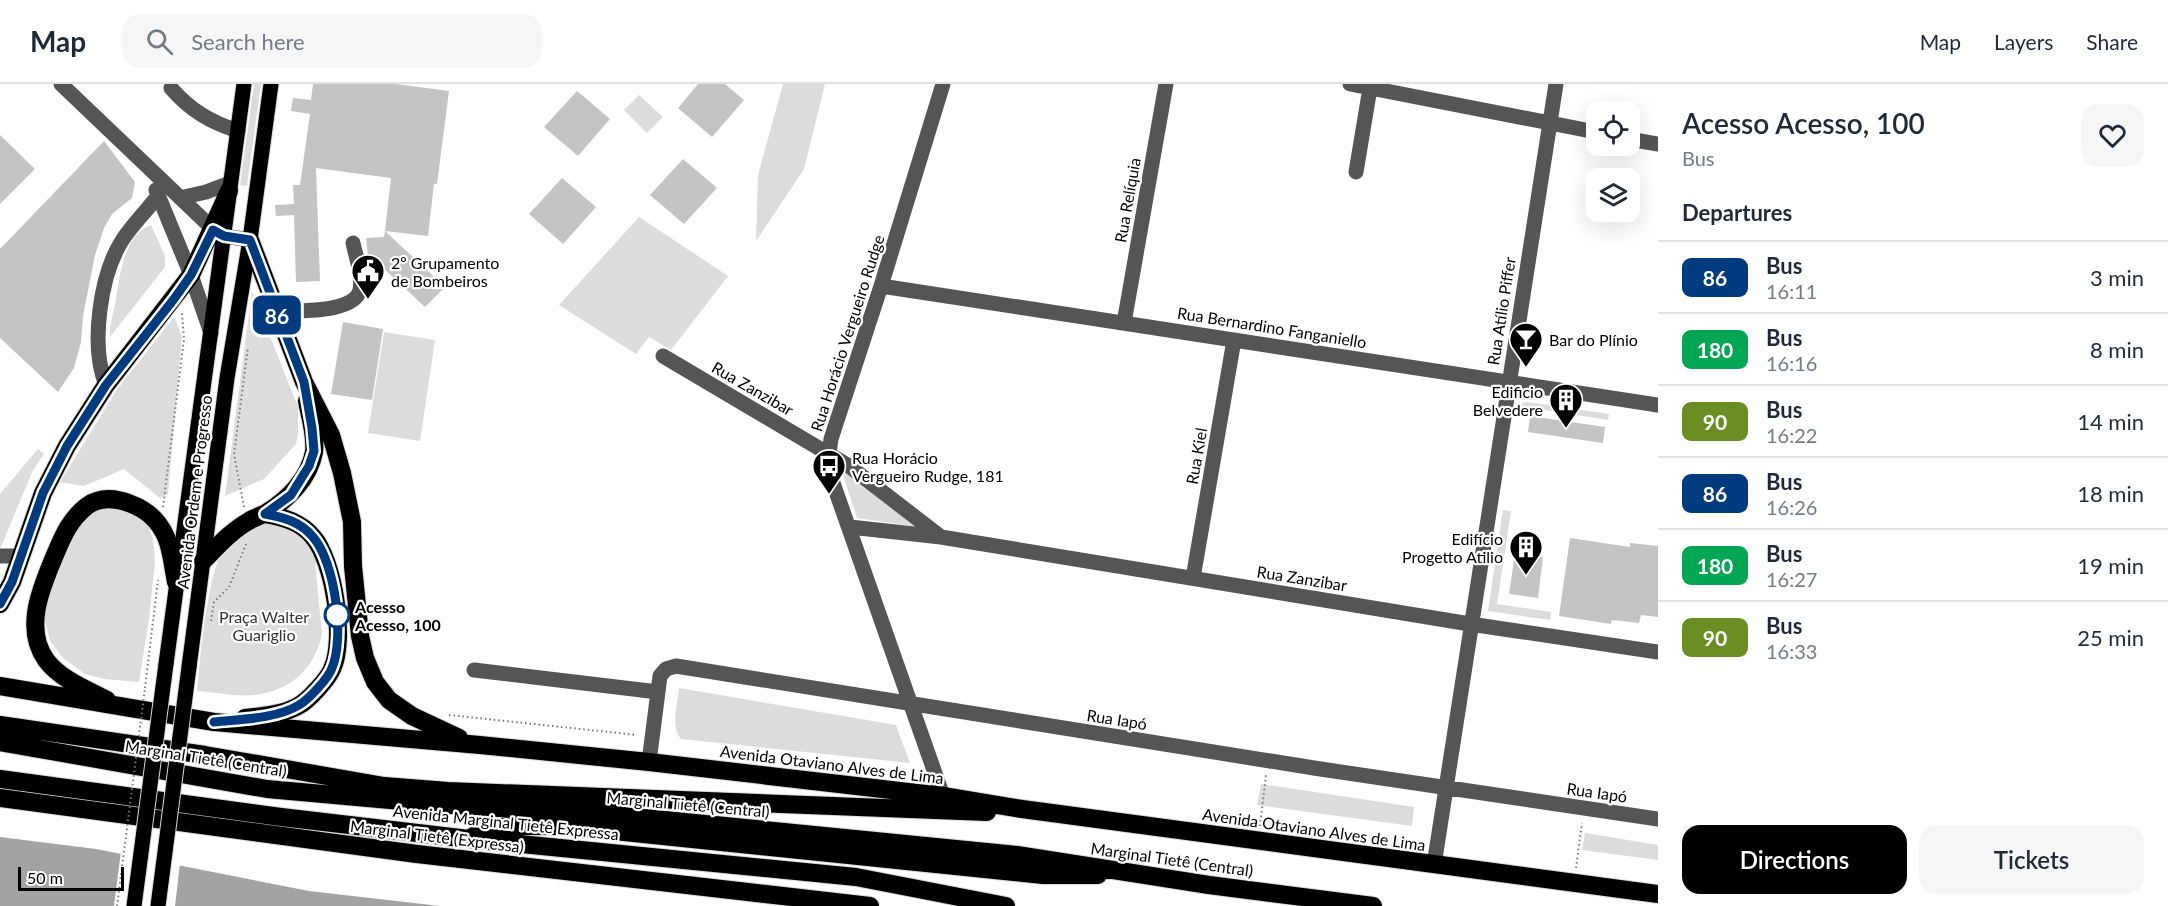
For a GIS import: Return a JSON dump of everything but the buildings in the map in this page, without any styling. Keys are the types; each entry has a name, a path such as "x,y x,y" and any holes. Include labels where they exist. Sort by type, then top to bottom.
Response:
{"highway":[{"path":"0,604 12,582 43,493 67,446 106,385 174,299 218,233 230,187"},
{"path":"250,240 304,382 331,435 342,473 352,522 353,566 360,636 365,658 375,682 389,700 412,716 454,737 480,745"},
{"path":"203,561 222,541 248,521 265,514 291,495 309,466 314,451 304,382"},
{"path":"119,707 55,670 42,652 38,636 37,606 41,586 69,524 88,506 101,500 117,498 137,506 155,518 166,538 176,582"},
{"path":"214,722 273,714 298,706 307,699 332,669 337,650 338,620 331,578 322,549 312,535 297,523 280,516 265,514"},
{"name":"Avenida Otaviano Alves de Lima","path":"0,686 214,722 649,762 943,796 1022,809 1658,894"},
{"path":"0,724 395,787 899,810 999,812 1022,809"},
{"name":"Marginal Tietê (Central)","path":"0,742 267,789 669,821 1017,855 1373,906"},
{"name":"Avenida Marginal Tietê Expressa","path":"0,779 469,839 856,877 1006,906"},
{"name":"Marginal Tietê (Expressa)","path":"0,798 406,853 870,906"},
{"path":"469,839 486,828 566,826 1043,875 1084,876 1126,872"}],"main road":[{"path":"230,187 244,84"},
{"name":"Avenida Ordem e Progresso","path":"158,906 227,378 250,240 271,84"},
{"name":"Avenida Ordem e Progresso","path":"134,906 211,333 218,233"}],"street":[{"path":"61,84 218,233 250,240"},
{"name":"Rua Horácio Vergueiro Rudge","path":"943,84 828,453 834,483 943,796"},
{"name":"Rua Relíquia","path":"1124,323 1166,84"},
{"path":"1350,84 1586,130"},
{"name":"Rua Atílio Piffer","path":"1434,865 1444,788 1556,84"},
{"path":"171,88 185,104 197,113 217,124 238,131"},
{"path":"1356,172 1370,88"},
{"path":"1640,141 1658,144"},
{"path":"145,165 191,275 211,333"},
{"path":"180,198 230,187"},
{"path":"106,385 100,371 98,342 106,282 120,245 158,196"},
{"path":"136,223 152,218 167,217"},
{"path":"276,312 344,306 354,301 359,292 360,281 353,243"},
{"name":"Rua Bernardino Fanganiello","path":"881,286 1658,405"},
{"name":"Rua Kiel","path":"1193,578 1234,340"},
{"name":"Rua Zanzibar","path":"663,356 828,453 885,492 941,537"},
{"name":"Rua Zanzibar","path":"850,528 941,537 1470,624 1658,652"},
{"path":"0,556 22,556"},
{"name":"Rua Iapó","path":"649,762 660,676 670,667 676,666 1268,761 1658,819"},
{"path":"474,670 658,692"}],"path":[{"path":"164,505 184,339 182,313"},
{"path":"243,506 234,454 250,338"},
{"path":"214,602 229,586 247,542"},
{"path":"117,906 159,572"},
{"path":"450,715 652,736"},
{"path":"1259,841 1268,761"},
{"path":"1575,882 1584,808"}],"green space":[{"path":"254,84 261,84 247,186 240,185"},
{"path":"783,84 825,84 804,169 756,241 758,175"},
{"path":"639,95 663,117 647,133 624,110"},
{"path":"639,217 728,276 671,350 649,337 636,354 559,305"},
{"path":"151,225 165,256 165,267 110,337 121,271 128,248 141,230"},
{"path":"252,291 298,407 298,435 296,444 264,479 225,496"},
{"path":"174,317 182,336 168,494 160,498 124,469 84,486 60,482 116,391"},
{"path":"384,332 435,340 420,441 368,433"},
{"path":"1527,402 1609,414 1608,420 1519,406"},
{"path":"38,449 44,454 33,470 0,549 0,494"},
{"path":"841,469 919,527 857,518"},
{"path":"101,502 115,503 145,520 153,538 155,562 139,682 104,679 85,674 63,658 50,641 45,620 45,600 69,528"},
{"path":"1503,510 1511,511 1497,604 1551,612 1550,620 1488,611"},
{"name":"Praça Walter Guariglio","path":"267,520 288,523 314,551 322,634 318,647 313,658 298,677 279,689 254,695 197,691 206,611 222,551 234,536"},
{"path":"679,688 896,725 910,763 681,739 675,722"},
{"path":"1261,784 1414,807 1412,826 1257,805"},
{"path":"1585,833 1658,845 1658,860 1582,850"}],"shaded area":[{"path":"0,837 96,849 309,891 440,906 0,906"}],"pier":[{"path":"121,851 180,863 175,906 114,906"}],"bus line":[{"name":"86","path":"0,604 12,582 43,493 67,446 106,385 191,275 213,230 224,236 250,240 304,382 314,451 309,466 291,495 265,514 280,516 297,523 312,535 322,549 331,578 338,620 337,650 332,669 321,684 298,706 273,714 214,722"}],"place":[{"name":"2º Grupamento de Bombeiros","path":"368,300"},
{"name":"Bar do Plínio","path":"1526,368"},
{"name":"Edificio Belvedere","path":"1566,429"},
{"name":"Rua Horácio Vergueiro Rudge, 181","path":"829,495"},
{"name":"Edifício Progetto Atilio","path":"1526,576"},
{"name":"Acesso Acesso, 100","path":"337,615"}]}
